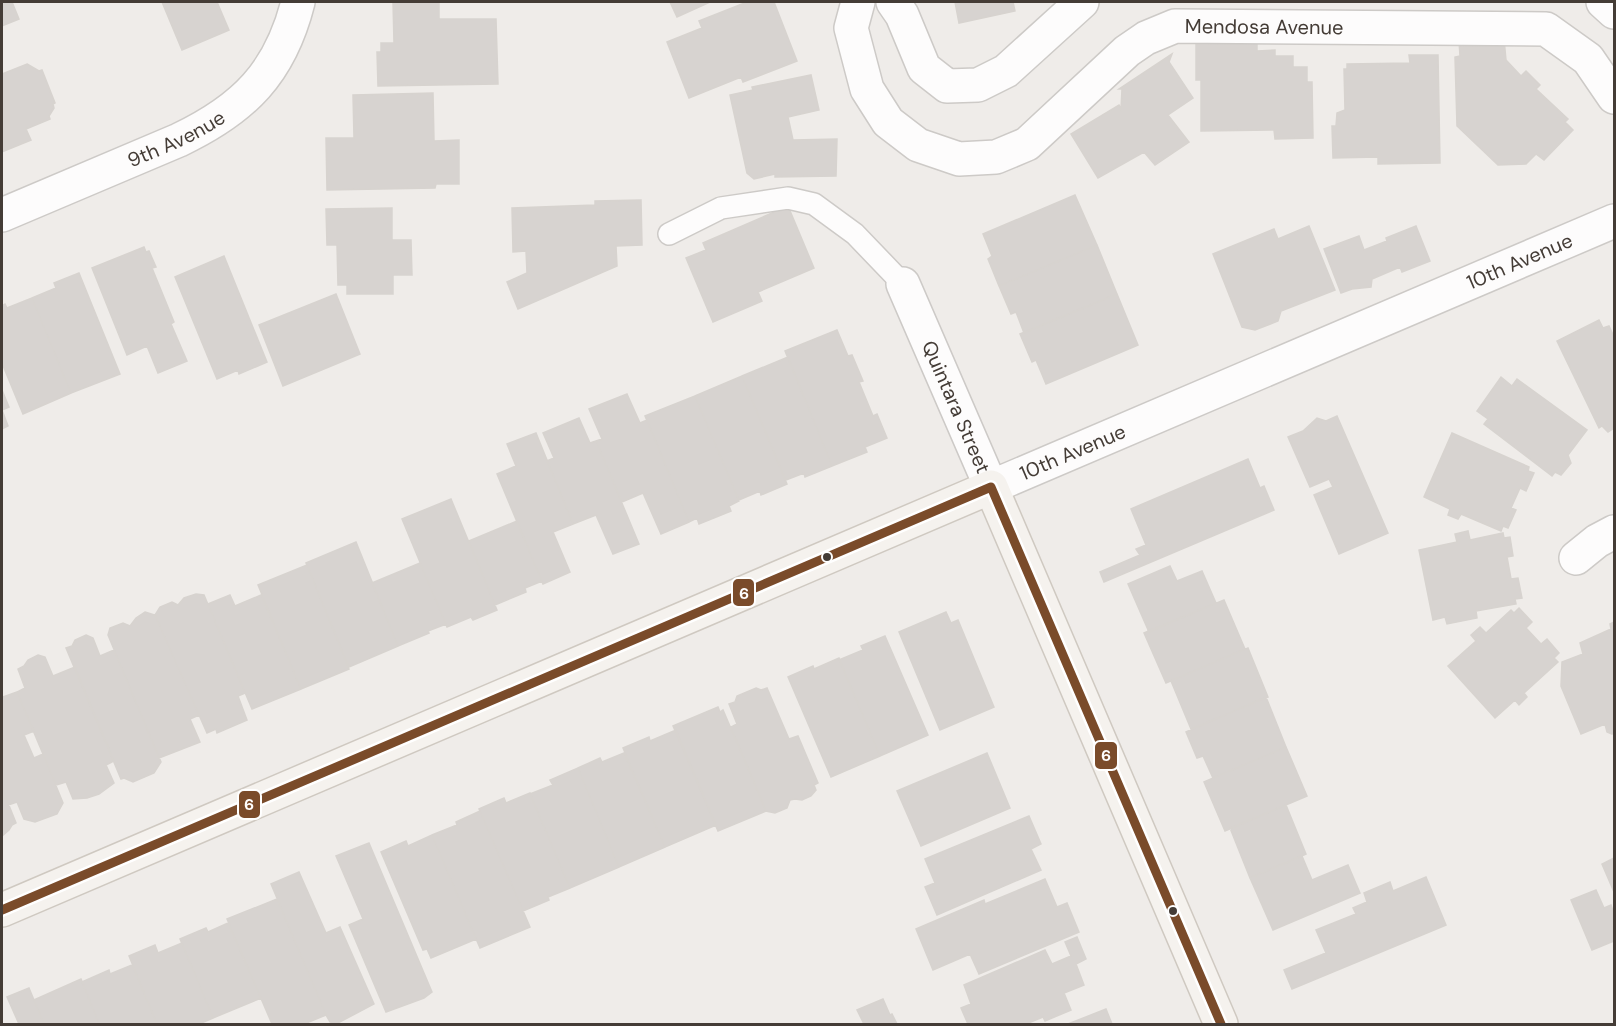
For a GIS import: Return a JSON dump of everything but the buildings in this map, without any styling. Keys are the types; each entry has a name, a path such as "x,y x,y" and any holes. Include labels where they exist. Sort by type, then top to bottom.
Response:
{"street":[{"name":"9th Avenue","path":"2,215 179,140 207,126 235,107 260,83 279,54 292,24 298,2"},
{"name":"Mendosa Avenue","path":"858,2 852,28 854,38 867,89 888,122 918,145 958,159 996,157 1027,144 1127,51 1146,38 1175,26 1546,29 1588,59 1614,97"},
{"path":"893,2 902,15 924,68 947,86 978,85 1006,71 1082,2"},
{"path":"1603,2 1614,12"},
{"name":"10th Avenue","path":"2,910 1614,220"},
{"name":"Quintara Street","path":"903,284 1221,1024"},
{"path":"1576,558 1597,541 1614,532"}],"lane":[{"path":"669,234 721,208 788,198 813,204 855,234 903,284"}],"transit line":[{"name":"6","path":"991,487 1221,1024"},
{"name":"6","path":"2,910 991,487"}]}
